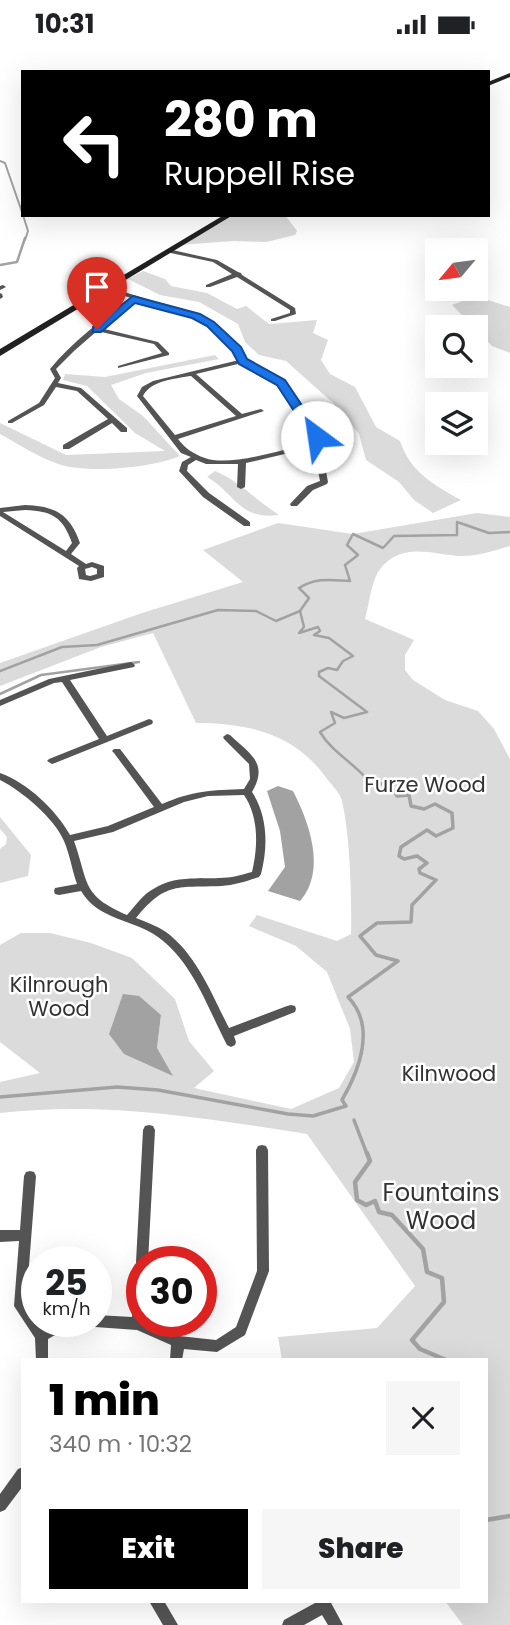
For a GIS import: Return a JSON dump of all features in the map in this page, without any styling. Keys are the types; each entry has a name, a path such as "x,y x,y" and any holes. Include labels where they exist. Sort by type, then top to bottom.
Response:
{"main road":[{"path":"490,83 510,75"},
{"path":"0,353 227,217"},
{"path":"0,342 14,344"}],"street":[{"path":"168,251 215,261 293,309 293,314 273,320"},
{"path":"208,286 239,274"},
{"path":"105,288 133,299 196,316 210,324 237,349 243,361 281,383 317,437 312,445 224,464 194,458 173,437 141,395 144,388 155,382 243,361"},
{"path":"10,422 42,404 58,378 52,369 73,350 76,341 97,329 133,299"},
{"path":"97,329 156,343 167,354 120,367"},
{"path":"193,375 241,417"},
{"path":"55,385 79,389 111,415 112,420 124,430"},
{"path":"173,437 261,411"},
{"path":"66,447 112,420"},
{"path":"294,504 310,488 324,481 319,455 312,445"},
{"path":"194,458 185,464 183,471 206,495 247,524"},
{"path":"241,487 242,462"},
{"path":"0,512 21,507 48,510 63,517 72,527 76,543 66,556"},
{"path":"0,512 84,566"},
{"path":"0,703 26,690 131,665"},
{"path":"65,680 105,740"},
{"path":"52,761 149,722"},
{"path":"227,737 253,764 255,779 247,792"},
{"path":"117,751 160,807"},
{"path":"0,776 42,808 68,839 83,887 105,909 160,933 176,947 229,1038 290,1009"},
{"path":"68,839 110,829 160,807 208,793 247,792 257,803 261,860 256,873 243,880 179,881 150,894 129,920"},
{"path":"59,891 83,887"},
{"path":"143,1246 149,1130"},
{"path":"167,1337 178,1342 217,1346 241,1331 263,1271 262,1150"},
{"path":"25,1246 30,1176"},
{"path":"0,1236 26,1235"},
{"path":"41,1337 41,1358"},
{"path":"176,1358 178,1342"},
{"path":"0,1505 21,1477"},
{"path":"157,1603 171,1625"},
{"path":"289,1625 323,1604 336,1625"}],"green space":[{"path":"227,217 286,217 297,231 295,235 266,242 178,245"},
{"path":"143,271 165,279 171,286 207,293 237,309 246,306 269,324 317,320 313,333 328,340 321,360 330,374 355,387 376,427 400,441 410,461 424,477 461,500 433,513 414,500 399,482 366,460 359,434 333,403 286,361 259,355 245,342 238,324 199,302 160,295 128,279"},
{"path":"488,300 510,307 510,353 488,342 488,315 462,315 452,305 462,301"},
{"path":"215,355 219,359 146,373 111,385 119,399 143,416 180,456 153,464 85,469 43,458 0,434 0,423 66,455 165,451 135,433 87,386 63,380 65,374 105,377"},
{"path":"215,471 232,480 279,515 255,514 239,505 207,477"},
{"path":"477,513 510,517 510,546 464,556 414,552 395,556 378,572 365,619 414,640 405,655 405,670 413,680 445,700 478,711 494,729 510,759 510,1625 463,1625 446,1603 488,1603 488,1358 282,1358 278,1337 377,1328 415,1286 307,1134 192,1117 116,1110 0,1113 0,1082 40,1073 0,1042 0,945 21,933 50,933 91,943 132,958 175,999 189,1041 214,1071 194,1088 291,1109 339,1088 354,1062 350,1029 327,972 296,946 249,926 257,915 337,941 351,934 351,885 342,801 336,789 315,764 301,751 269,734 234,725 196,723 153,633 101,647 0,686 0,663 142,613 243,582 203,550 278,523 353,534","holes":["161,1015 157,1048 163,1069 124,1054"]},
{"path":"0,817 31,855 28,876 0,883 0,849 6,844 7,837 0,829"}],"shaded area":[{"path":"278,786 293,791 305,817 313,846 313,876 300,901 268,891 285,867 280,831 267,791"},
{"path":"123,994 139,996 161,1015 157,1048 173,1076 124,1054 109,1034"}],"waterway":[{"path":"0,161 5,163 21,209"},
{"path":"24,217 28,231 25,240"},
{"path":"0,265 17,262 25,238"},
{"path":"300,611 309,598 299,588 318,581 350,581 345,565 358,555 347,545 353,534 383,548 394,536 457,535 457,522 489,533 510,532"},
{"path":"0,671 62,647 97,645 218,610 256,611 276,621 300,611"},
{"path":"300,611 304,627 299,633 318,627 320,631 314,635 329,638 353,656 343,661 337,670 328,668 319,672 319,676 367,712 344,718 331,712 335,723 320,732 330,745 365,777"},
{"path":"0,694 41,675 139,662"},
{"path":"0,1097 117,1087 158,1090 288,1114 313,1116 346,1106 342,1100 359,1061 363,1034 357,1008 348,997 398,961 376,955 360,936 377,923 411,922 412,905 436,880 420,873 419,869 427,863 417,856 404,859 399,856 401,847 427,830 436,836 453,828 452,813 435,804 424,809 411,806 409,795 397,796 389,782 373,786 365,777"},
{"path":"354,1120 367,1154"},
{"path":"367,1153 370,1161 355,1182 357,1200 366,1205 375,1201 379,1212 392,1215 423,1249 427,1272 442,1278 444,1302 412,1340 420,1349 441,1358"},
{"path":"488,1520 510,1516"}],"route":[{"path":"97,329 133,299 196,316 210,324 237,349 243,361 281,383 317,437"}],"park label":[{"name":"Furze Wood","path":"425,785"},
{"name":"Kilnrough Wood","path":"59,997"},
{"name":"Kilnwood","path":"449,1074"},
{"name":"Fountains Wood","path":"441,1207"}]}
